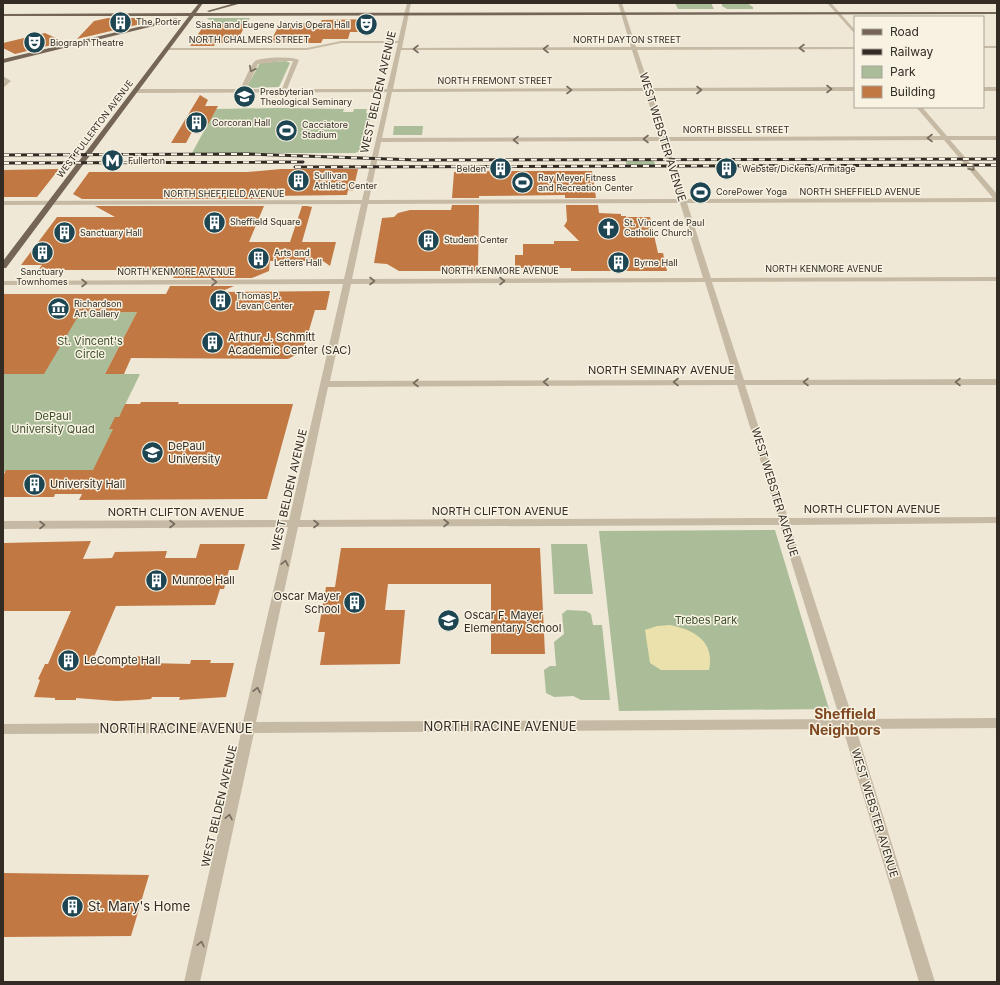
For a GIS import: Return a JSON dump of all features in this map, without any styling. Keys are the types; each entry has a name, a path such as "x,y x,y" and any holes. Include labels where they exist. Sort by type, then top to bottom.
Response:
{"main road":[{"name":"WEST FULLERTON AVENUE","path":"3,266 168,49 201,3"},
{"path":"3,61 240,3"},
{"path":"3,15 997,13"}],"street":[{"name":"WEST BELDEN AVENUE","path":"192,982 410,3"},
{"name":"WEST WEBSTER AVENUE","path":"620,3 848,724 927,982"},
{"path":"829,3 854,32"},
{"name":"NORTH CHALMERS STREET","path":"168,49 289,49 312,48 341,42 400,46"},
{"name":"NORTH DAYTON STREET","path":"400,46 854,48"},
{"path":"984,47 997,47"},
{"path":"270,59 276,49"},
{"path":"284,59 289,49"},
{"path":"242,91 256,63 259,61 270,59 296,60 284,91"},
{"path":"3,78 8,81 3,86"},
{"name":"NORTH FREMONT STREET","path":"135,91 854,89"},
{"path":"984,89 997,89"},
{"path":"920,108 997,199"},
{"name":"NORTH BISSELL STREET","path":"379,140 997,138"},
{"name":"NORTH SHEFFIELD AVENUE","path":"3,203 997,199"},
{"name":"NORTH KENMORE AVENUE","path":"3,283 997,279"},
{"name":"NORTH SEMINARY AVENUE","path":"325,384 997,382"},
{"name":"NORTH CLIFTON AVENUE","path":"3,525 997,520"},
{"name":"NORTH RACINE AVENUE","path":"3,729 997,723"}],"green space":[{"path":"675,3 711,3 714,9 678,9"},
{"path":"722,3 747,3 753,7 753,9 727,9 722,6"},
{"path":"250,18 246,24 195,25 198,20 203,21 203,23 209,23 211,20 207,19"},
{"path":"286,61 290,63 279,87 246,88 260,63"},
{"name":"Cacciatore Stadium","path":"216,109 344,109 343,112 353,112 354,109 367,109 366,113 371,114 363,150 355,153 192,153"},
{"path":"394,126 423,126 422,135 393,135"},
{"path":"625,159 653,159 656,167 627,167"},
{"name":"DePaul University Quad","path":"137,312 105,374 140,374 93,471 3,472 3,374 80,313"},
{"name":"Trebes Park","path":"775,530 829,709 619,711 599,531"},
{"path":"551,544 587,544 593,594 554,594"},
{"path":"567,610 586,611 591,614 593,625 602,625 610,700 581,700 573,696 554,697 546,693 544,670 550,666 556,666 554,642 564,634 562,614"}],"sand":[{"path":"670,625 687,630 701,638 709,651 709,670 661,670 650,663 645,630 657,626"}],"building":[{"name":"The Porter","path":"108,18 144,18 145,23 77,39 94,21"},
{"path":"375,19 372,32 350,32 348,39 323,39 321,43 270,43 280,23 320,23 322,20"},
{"path":"205,24 246,24 236,43 216,43 214,46 190,46"},
{"name":"Biograph Theatre","path":"45,33 64,42 15,54 3,48 3,43"},
{"name":"Corcoran Hall","path":"200,95 208,100 205,106 218,106 206,128 194,128 186,143 171,143"},
{"name":"Ray Meyer Fitness and Recreation Center","path":"493,168 509,168 510,171 592,171 596,198 565,198 565,195 479,196 479,198 452,198 454,172 493,171"},
{"path":"59,169 37,197 3,197 3,170"},
{"path":"281,169 358,169 353,191 348,190 347,195 267,196 266,199 82,199 73,194 89,172 247,172"},
{"name":"Student Center","path":"452,205 479,205 478,271 399,271 387,264 374,263 382,218 394,217 398,213 410,210 451,210"},
{"path":"566,205 598,205 599,213 621,214 621,216 626,217 650,217 658,253 663,253 667,271 571,271 571,268 515,268 515,255 523,255 523,244 554,244 554,241 579,241 564,226 567,221"},
{"path":"95,206 264,206 249,242 290,242 302,206 307,206 312,207 302,242 336,242 330,266 323,261 270,261 269,271 252,278 173,278 178,270 38,270 42,265 21,265 57,217 115,217"},
{"path":"170,286 234,286 220,292 330,291 326,310 315,310 303,351 288,359 131,358 124,374 105,374 137,312 80,313 44,374 3,374 3,294 166,294"},
{"path":"141,402 179,402 178,404 293,404 267,499 79,500 82,494 55,494 54,497 3,497 3,476 6,470 93,470 113,429 109,429 115,417 119,417 125,404 140,404"},
{"path":"91,541 83,559 112,558 115,552 167,551 165,558 196,558 200,544 245,544 238,570 229,570 224,589 220,589 215,605 116,606 91,664 130,663 132,656 152,657 149,663 190,664 191,660 211,660 210,663 234,663 226,697 179,700 180,697 152,697 151,699 116,701 76,698 76,700 55,700 55,698 34,697 40,680 38,679 45,664 48,664 71,611 3,611 3,543"},
{"name":"Oscar Mayer School","path":"341,548 540,548 545,654 491,654 491,584 388,584 385,610 405,610 400,664 320,665 325,632 318,632 326,587 335,587"},
{"name":"St. Mary's Home","path":"3,873 149,875 131,936 3,937"}],"railway":[{"path":"3,155 248,154 417,160 997,159"},
{"path":"3,163 303,162"},
{"path":"295,167 997,165"}],"place":[{"name":"The Porter","path":"121,22"},
{"name":"Sasha and Eugene Jarvis Opera Hall","path":"366,25"},
{"name":"Biograph Theatre","path":"34,43"},
{"name":"Presbyterian Theological Seminary","path":"245,97"},
{"name":"Corcoran Hall","path":"196,123"},
{"name":"Cacciatore Stadium","path":"286,130"},
{"name":"Fullerton","path":"113,161"},
{"name":"Belden","path":"501,169"},
{"name":"Webster/Dickens/Armitage","path":"726,169"},
{"name":"Sullivan Athletic Center","path":"299,181"},
{"name":"Ray Meyer Fitness and Recreation Center","path":"523,183"},
{"name":"CorePower Yoga","path":"700,192"},
{"name":"Sheffield Square","path":"215,222"},
{"name":"St. Vincent de Paul Catholic Church","path":"609,228"},
{"name":"Sanctuary Hall","path":"65,233"},
{"name":"Student Center","path":"428,240"},
{"name":"Sanctuary Townhomes","path":"42,253"},
{"name":"Arts and Letters Hall","path":"259,258"},
{"name":"Byrne Hall","path":"618,263"},
{"name":"Thomas P. Levan Center","path":"221,301"},
{"name":"Richardson Art Gallery","path":"59,309"},
{"name":"Arthur J. Schmitt Academic Center (SAC)","path":"213,343"},
{"name":"DePaul University","path":"153,452"},
{"name":"University Hall","path":"35,484"},
{"name":"Munroe Hall","path":"156,580"},
{"name":"Oscar Mayer School","path":"355,602"},
{"name":"Oscar F. Mayer Elementary School","path":"448,621"},
{"name":"LeCompte Hall","path":"69,660"},
{"name":"St. Mary's Home","path":"72,906"}],"district":[{"name":"Sheffield Neighbors","path":"845,722"}],"park label":[{"name":"St. Vincent's Circle","path":"90,347"}]}
